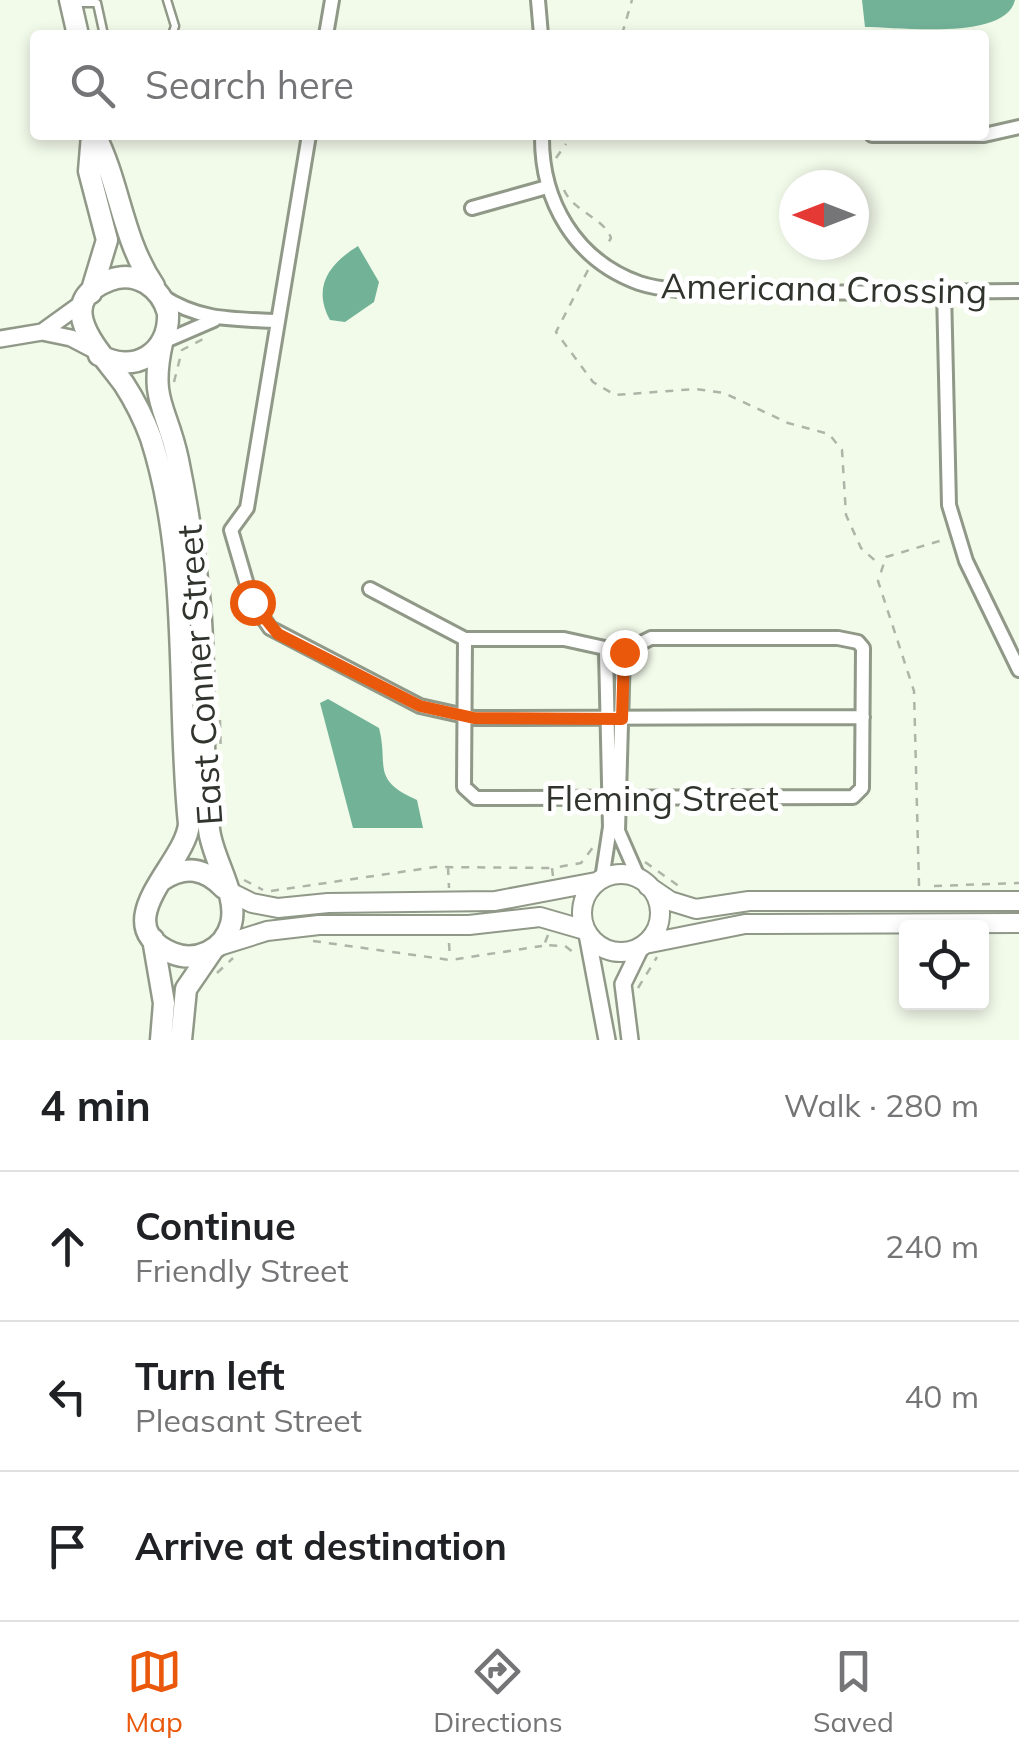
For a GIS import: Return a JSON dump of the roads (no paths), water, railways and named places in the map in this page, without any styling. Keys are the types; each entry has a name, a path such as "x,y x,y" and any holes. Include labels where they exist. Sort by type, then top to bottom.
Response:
{"main road":[{"path":"70,2 77,30"},
{"path":"93,140 90,171 108,240 89,298 84,331 97,352 118,363 138,362 162,343 168,313 129,240 110,165 97,140"},
{"path":"89,298 110,280 127,277 144,281 159,293"},
{"name":"East Conner Street","path":"162,343 155,390 176,449 204,655 208,819 230,885"},
{"name":"East Conner Street","path":"97,352 128,390 150,435 178,596 189,824 184,847 160,882"},
{"path":"161,1040 164,1003 146,908 160,882 181,870 212,875 252,903 278,908 328,902 495,901 620,874 644,882 670,901 696,909 749,901 1019,900"},
{"path":"586,932 582,910 599,881"},
{"path":"643,945 660,916 644,882"},
{"path":"181,1040 186,989 227,936 232,920 230,885"},
{"path":"153,938 180,956 268,930 319,925 469,925 540,917 586,932 612,952 745,924 1019,923"}],"street":[{"path":"327,30 332,0"},
{"path":"538,0 541,30"},
{"path":"989,134 1019,127"},
{"name":"East Conner Street","path":"308,140 247,508 231,530 252,602 270,628 420,706 465,716"},
{"name":"Americana Crossing","path":"543,140 566,226 583,247 622,275 659,288 1019,291"},
{"path":"472,208 554,185"},
{"path":"944,291 948,482 957,536 1019,670"},
{"path":"159,293 188,312 214,320 278,321"},
{"path":"42,332 89,298"},
{"path":"162,343 214,320"},
{"path":"0,338 42,332 71,338 97,352"},
{"path":"370,589 465,639 564,639 624,652 652,638 838,638 858,642 863,648 863,717 465,716 465,639"},
{"path":"606,651 606,719 618,831 644,882"},
{"path":"599,881 614,799 624,652"},
{"name":"Fleming Street","path":"465,716 466,792 482,799 858,794 864,780 863,717"},
{"path":"586,932 607,1040"},
{"path":"630,1040 623,984 643,945"}],"lane":[{"path":"167,0 174,30"},
{"path":"70,2 96,3 103,30"}]}
